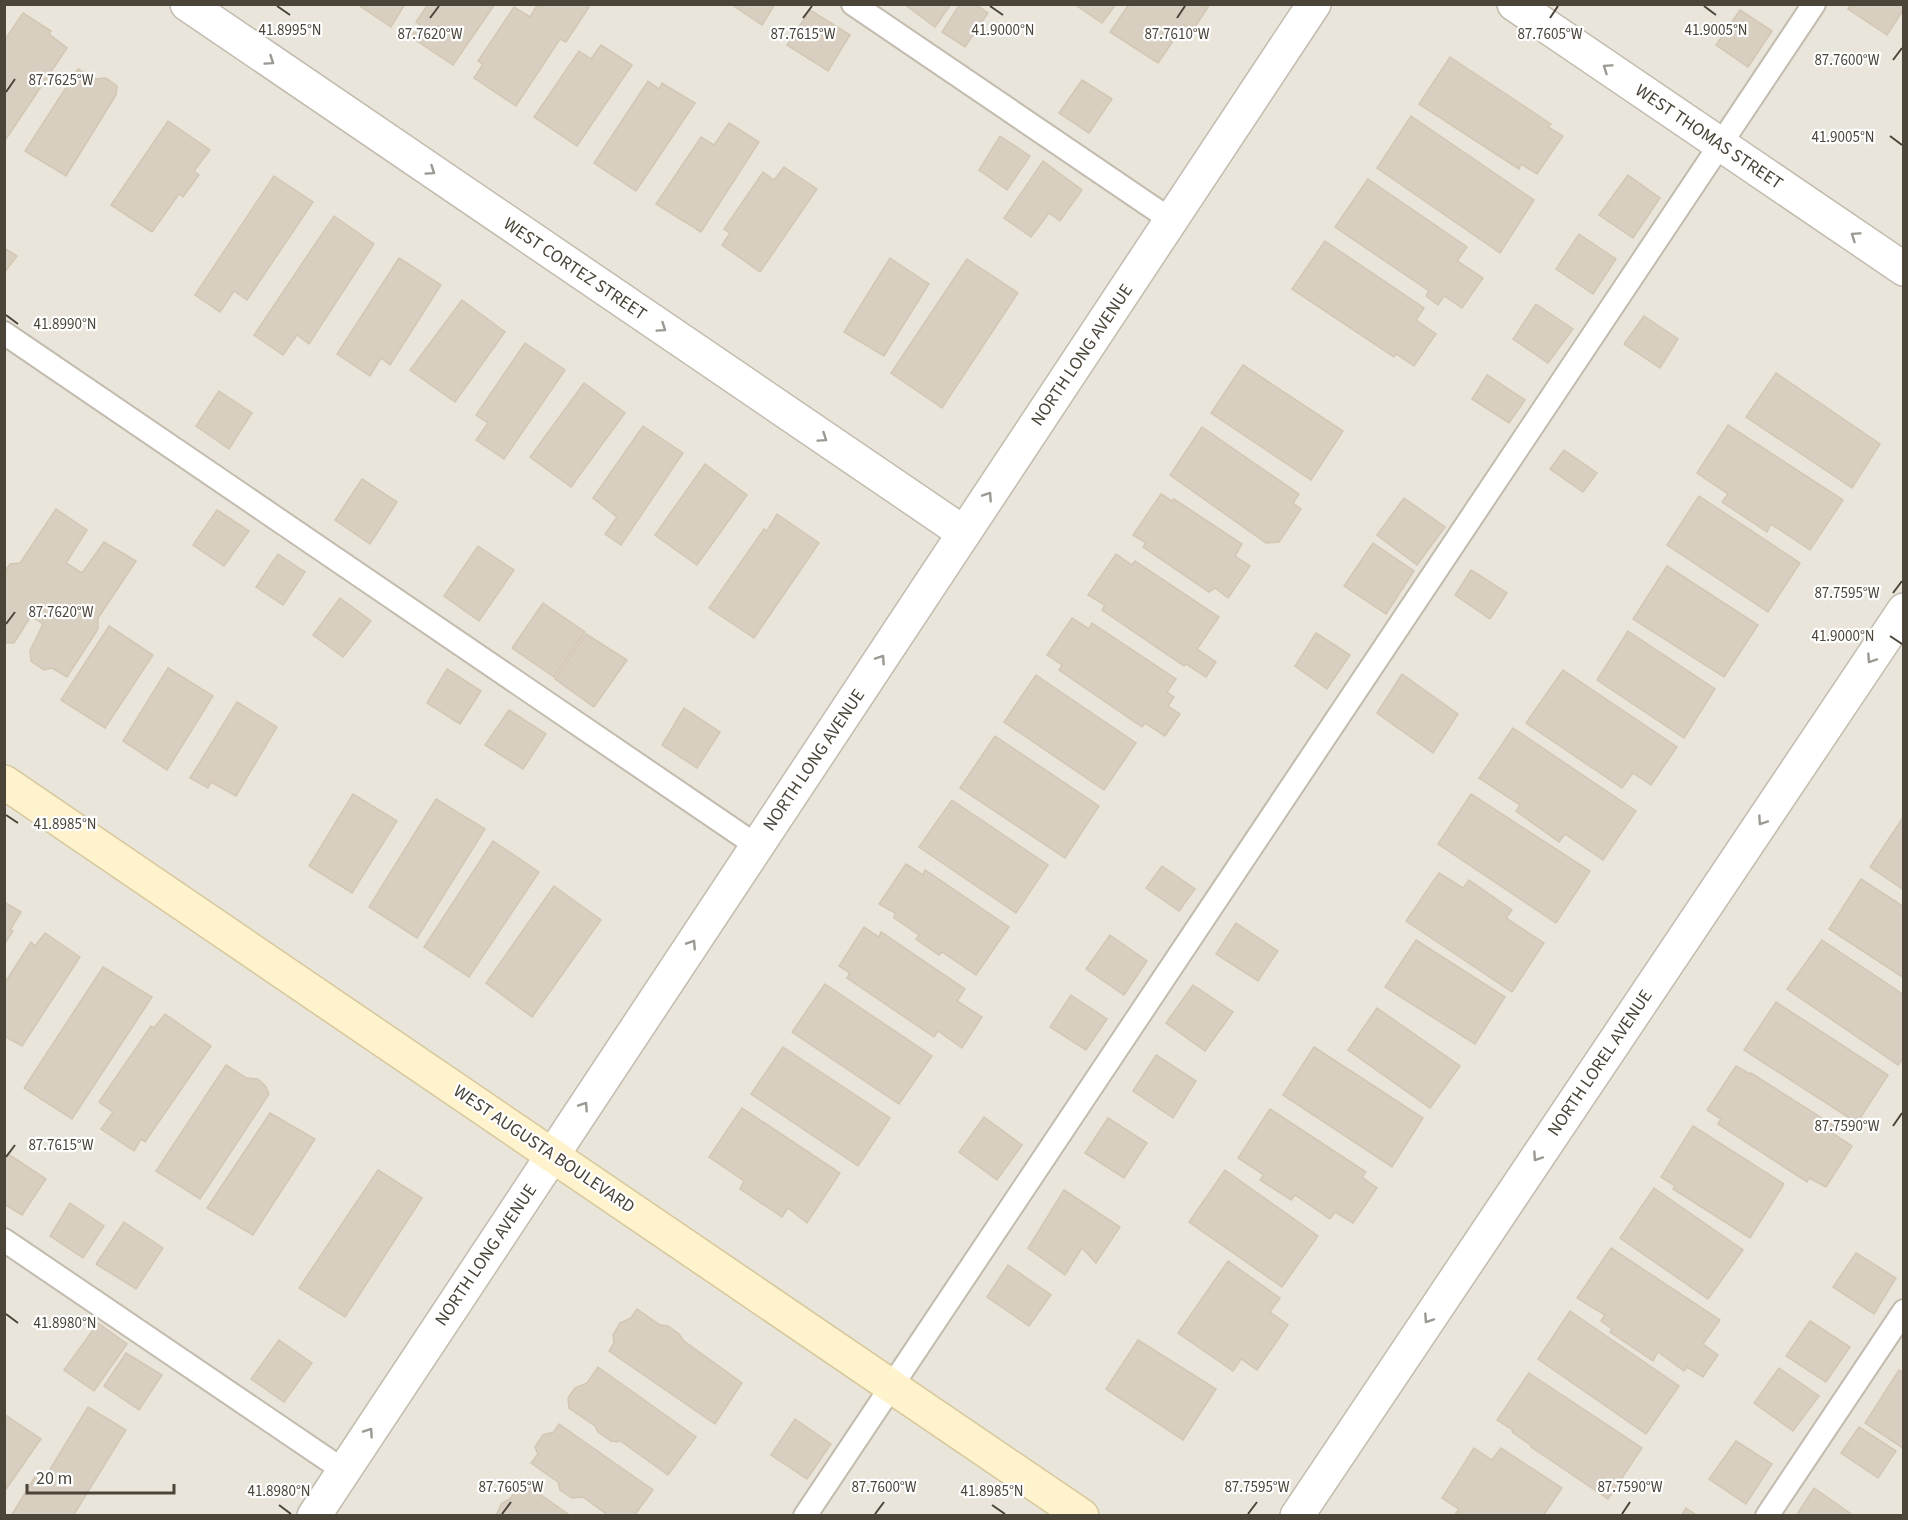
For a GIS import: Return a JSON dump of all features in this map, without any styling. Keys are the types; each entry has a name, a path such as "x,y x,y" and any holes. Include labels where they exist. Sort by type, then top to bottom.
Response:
{"street":[{"name":"WEST CORTEZ STREET","path":"187,4 964,533"},
{"name":"NORTH LONG AVENUE","path":"314,1515 1314,4"},
{"name":"WEST THOMAS STREET","path":"1514,4 1904,269"},
{"name":"NORTH LOREL AVENUE","path":"1297,1515 1904,610"},
{"name":"WEST AUGUSTA BOULEVARD","path":"4,782 1083,1515"}],"lane":[{"path":"853,4 1171,220"},
{"path":"805,1515 1814,4"},
{"path":"4,333 757,846"},
{"path":"4,1240 343,1470"},
{"path":"1767,1515 1904,1311"}],"shaded area":[{"path":"5,5 1903,5 1903,1515 5,1515"}],"building":[{"path":"357,4 405,4 391,27"},
{"path":"428,4 495,4 453,65 411,37 420,25 416,22"},
{"path":"538,4 586,4 589,7 566,42 560,39 516,106 474,78 483,64 478,61 514,7 530,17"},
{"path":"731,4 775,4 762,25"},
{"path":"904,4 951,4 935,27"},
{"path":"960,4 975,4 988,13 965,47 942,32"},
{"path":"1074,4 1116,4 1102,23"},
{"path":"1129,4 1210,4 1193,30 1184,25 1158,63 1110,32"},
{"path":"1851,4 1904,4 1904,9 1887,35 1848,9"},
{"path":"810,10 850,35 828,71 787,45"},
{"path":"1740,10 1772,31 1748,67 1716,45"},
{"path":"23,13 51,31 49,34 67,48 4,142 4,41"},
{"path":"601,45 632,65 577,146 534,117 579,51 591,59"},
{"path":"1450,57 1551,124 1548,127 1563,136 1537,174 1521,164 1519,169 1419,104"},
{"path":"78,69 95,79 106,78 117,86 116,95 66,176 25,151"},
{"path":"1082,80 1112,99 1089,133 1059,113"},
{"path":"648,81 659,89 662,83 695,103 636,191 594,163"},
{"path":"1411,116 1534,200 1500,253 1377,168"},
{"path":"168,121 210,150 194,171 199,175 183,197 179,194 152,232 111,205"},
{"path":"729,123 759,142 701,232 656,204 701,137 714,145"},
{"path":"1000,136 1030,156 1007,190 979,170"},
{"path":"1043,161 1082,190 1060,221 1049,213 1031,237 1004,218"},
{"path":"784,167 817,189 760,272 722,245 730,233 724,229 763,172 774,180"},
{"path":"1628,175 1660,198 1633,238 1599,215"},
{"path":"274,176 313,202 247,300 234,291 220,312 195,295"},
{"path":"1368,179 1467,247 1457,261 1483,278 1462,308 1444,296 1438,305 1426,296 1429,291 1335,227"},
{"path":"334,216 374,244 309,344 297,335 283,355 254,335"},
{"path":"1579,234 1616,259 1593,294 1556,269"},
{"path":"1325,241 1424,308 1416,320 1436,334 1414,366 1396,354 1394,357 1292,289"},
{"path":"4,248 17,256 4,273"},
{"path":"399,258 441,285 390,365 381,358 370,376 337,354"},
{"path":"890,258 929,284 884,356 844,332"},
{"path":"967,259 1018,293 942,408 891,373"},
{"path":"462,300 505,332 455,402 410,370"},
{"path":"1536,304 1573,329 1548,363 1513,339"},
{"path":"1644,316 1678,339 1660,368 1624,344"},
{"path":"525,343 565,370 504,459 476,440 488,423 476,415"},
{"path":"1243,365 1343,431 1311,480 1211,413"},
{"path":"1776,373 1880,444 1852,488 1746,417"},
{"path":"1487,375 1525,400 1509,423 1472,399"},
{"path":"584,383 625,413 571,487 530,457"},
{"path":"219,391 252,413 229,449 196,426"},
{"path":"1728,425 1843,500 1810,550 1771,524 1767,532 1722,502 1728,494 1697,473"},
{"path":"643,426 683,453 621,545 605,534 617,517 593,498"},
{"path":"1202,427 1299,494 1293,503 1301,509 1279,542 1266,543 1170,475"},
{"path":"1564,450 1597,473 1583,492 1550,469"},
{"path":"705,464 747,495 697,565 655,535"},
{"path":"362,479 397,502 370,544 335,520"},
{"path":"1161,494 1172,501 1174,499 1242,544 1235,556 1250,566 1228,598 1215,588 1209,592 1143,547 1146,543 1133,535"},
{"path":"1699,496 1800,563 1768,612 1667,545"},
{"path":"1404,498 1445,527 1417,565 1377,535"},
{"path":"56,509 87,530 66,563 82,573 104,542 136,561 98,618 98,629 67,677 52,668 44,670 31,661 30,651 43,624 31,616 14,643 4,643 4,572 10,564 20,563"},
{"path":"217,510 249,531 224,566 193,545"},
{"path":"777,514 819,543 754,638 709,608 764,529 767,531"},
{"path":"1373,543 1414,571 1386,614 1344,586"},
{"path":"478,546 514,570 479,621 444,596"},
{"path":"278,554 305,572 283,605 256,587"},
{"path":"1116,554 1132,565 1135,561 1219,617 1197,649 1216,662 1206,677 1186,664 1184,666 1102,610 1105,605 1088,595"},
{"path":"1667,566 1758,625 1724,677 1633,619"},
{"path":"1471,570 1507,593 1490,619 1455,595"},
{"path":"340,598 371,621 343,657 313,635"},
{"path":"543,603 585,632 554,677 512,648"},
{"path":"1072,618 1089,629 1092,623 1176,679 1167,692 1174,697 1168,706 1180,714 1165,736 1145,723 1142,727 1059,670 1062,665 1047,655"},
{"path":"109,626 153,655 105,728 61,700"},
{"path":"1628,631 1715,689 1684,738 1597,680"},
{"path":"1316,633 1350,655 1327,689 1295,666"},
{"path":"586,634 627,660 594,707 555,679"},
{"path":"168,668 213,696 167,770 123,741"},
{"path":"447,669 481,691 460,724 427,703"},
{"path":"1563,670 1677,747 1651,785 1633,773 1622,788 1526,723"},
{"path":"1402,674 1458,714 1433,753 1377,713"},
{"path":"1036,675 1136,743 1104,790 1004,722"},
{"path":"237,702 277,727 236,796 211,782 208,788 190,778"},
{"path":"684,708 720,732 697,768 662,745"},
{"path":"509,710 546,734 523,769 485,745"},
{"path":"1513,728 1636,811 1603,860 1565,834 1559,842 1516,811 1520,805 1479,778"},
{"path":"995,736 1099,806 1065,858 960,788"},
{"path":"353,794 397,821 352,893 309,866"},
{"path":"1471,794 1590,871 1556,923 1438,844"},
{"path":"436,799 485,829 417,938 369,907"},
{"path":"952,800 1048,865 1016,913 919,847"},
{"path":"1904,816 1904,890 1870,867"},
{"path":"493,841 539,872 469,977 424,947"},
{"path":"906,864 923,875 925,870 1009,927 976,975 942,952 939,955 916,939 919,935 894,918 895,913 879,904"},
{"path":"1162,866 1195,889 1179,911 1146,888"},
{"path":"1439,873 1463,888 1469,880 1512,910 1506,918 1544,943 1512,992 1406,921"},
{"path":"1861,879 1904,907 1904,978 1829,929"},
{"path":"554,886 601,920 532,1017 486,983"},
{"path":"4,902 21,912 4,945"},
{"path":"1236,923 1278,951 1258,981 1216,954"},
{"path":"864,927 879,937 881,932 965,989 957,1001 982,1017 962,1048 938,1031 934,1037 847,978 850,973 839,966"},
{"path":"45,933 80,957 22,1046 4,1036 4,984 31,942 35,946"},
{"path":"1110,935 1147,961 1124,995 1086,969"},
{"path":"1416,940 1505,997 1475,1044 1385,987"},
{"path":"1822,940 1904,995 1904,1057 1898,1065 1787,989"},
{"path":"103,967 152,997 72,1119 24,1088"},
{"path":"825,984 932,1056 899,1104 792,1032"},
{"path":"1193,985 1233,1012 1205,1051 1166,1023"},
{"path":"1071,995 1107,1019 1086,1050 1050,1027"},
{"path":"1776,1002 1888,1075 1857,1123 1744,1050"},
{"path":"1377,1008 1460,1066 1430,1108 1348,1050"},
{"path":"165,1014 211,1046 145,1142 141,1139 134,1151 101,1129 113,1112 99,1102 151,1026 154,1028"},
{"path":"783,1047 890,1118 858,1166 751,1094"},
{"path":"1314,1047 1423,1118 1392,1167 1283,1095"},
{"path":"1156,1055 1196,1081 1173,1118 1133,1091"},
{"path":"226,1065 246,1078 258,1079 269,1094 200,1199 156,1171"},
{"path":"1736,1066 1751,1073 1836,1127 1832,1133 1852,1146 1826,1187 1809,1178 1807,1182 1718,1124 1721,1119 1707,1110"},
{"path":"742,1108 840,1173 807,1223 788,1208 782,1217 740,1189 744,1181 709,1157"},
{"path":"1270,1109 1366,1172 1362,1177 1377,1188 1353,1223 1335,1212 1330,1219 1295,1195 1291,1200 1260,1180 1264,1175 1238,1158"},
{"path":"270,1113 315,1139 253,1235 207,1208"},
{"path":"984,1117 1022,1145 997,1180 959,1152"},
{"path":"1108,1118 1147,1143 1124,1178 1085,1153"},
{"path":"1693,1126 1784,1184 1750,1238 1673,1189 1675,1186 1661,1177"},
{"path":"8,1154 46,1179 22,1215 4,1204 4,1158"},
{"path":"378,1170 422,1198 345,1317 299,1288"},
{"path":"1225,1170 1318,1236 1282,1287 1189,1222"},
{"path":"1654,1188 1743,1250 1708,1299 1620,1238"},
{"path":"1064,1190 1120,1227 1096,1263 1082,1248 1065,1275 1028,1248"},
{"path":"70,1203 104,1226 83,1258 50,1236"},
{"path":"124,1222 163,1248 136,1289 96,1264"},
{"path":"1611,1248 1720,1320 1703,1344 1718,1355 1703,1377 1687,1367 1684,1371 1658,1352 1653,1361 1610,1332 1612,1329 1601,1321 1605,1315 1577,1298"},
{"path":"1856,1253 1896,1278 1874,1314 1833,1287"},
{"path":"1228,1261 1280,1298 1270,1312 1288,1325 1257,1370 1241,1359 1233,1371 1178,1333"},
{"path":"1008,1265 1051,1295 1029,1326 987,1297"},
{"path":"637,1309 660,1325 668,1326 684,1341 742,1383 715,1424 609,1351 614,1343 613,1335 620,1323 631,1318"},
{"path":"1570,1311 1679,1386 1646,1434 1538,1359"},
{"path":"1810,1321 1850,1347 1826,1382 1786,1356"},
{"path":"98,1323 127,1344 94,1391 64,1370"},
{"path":"279,1340 312,1363 284,1402 251,1379"},
{"path":"1138,1340 1216,1389 1183,1440 1106,1389"},
{"path":"126,1353 162,1375 139,1410 104,1386"},
{"path":"598,1367 696,1437 668,1475 619,1440 618,1442 611,1441 598,1432 595,1426 569,1408 568,1398 575,1388 587,1383"},
{"path":"1779,1368 1819,1396 1793,1431 1754,1403"},
{"path":"1899,1370 1904,1373 1903,1448 1865,1423"},
{"path":"1529,1373 1642,1448 1608,1499 1531,1447 1512,1432 1513,1430 1497,1420"},
{"path":"88,1407 126,1430 73,1516 11,1516 38,1472 46,1476"},
{"path":"4,1414 41,1439 4,1492"},
{"path":"795,1419 831,1444 807,1479 771,1455"},
{"path":"559,1424 653,1490 634,1516 609,1516 583,1497 572,1498 560,1490 558,1482 531,1463 538,1454 535,1447 543,1435 554,1432"},
{"path":"1859,1427 1896,1451 1878,1478 1841,1453"},
{"path":"1736,1441 1772,1464 1746,1504 1709,1479"},
{"path":"1474,1448 1492,1460 1501,1448 1562,1488 1543,1516 1454,1516 1459,1509 1442,1498"},
{"path":"521,1481 571,1516 496,1516 501,1504 511,1498"},
{"path":"1814,1488 1854,1516 1796,1516"},
{"path":"1686,1508 1698,1516 1681,1516"}]}
